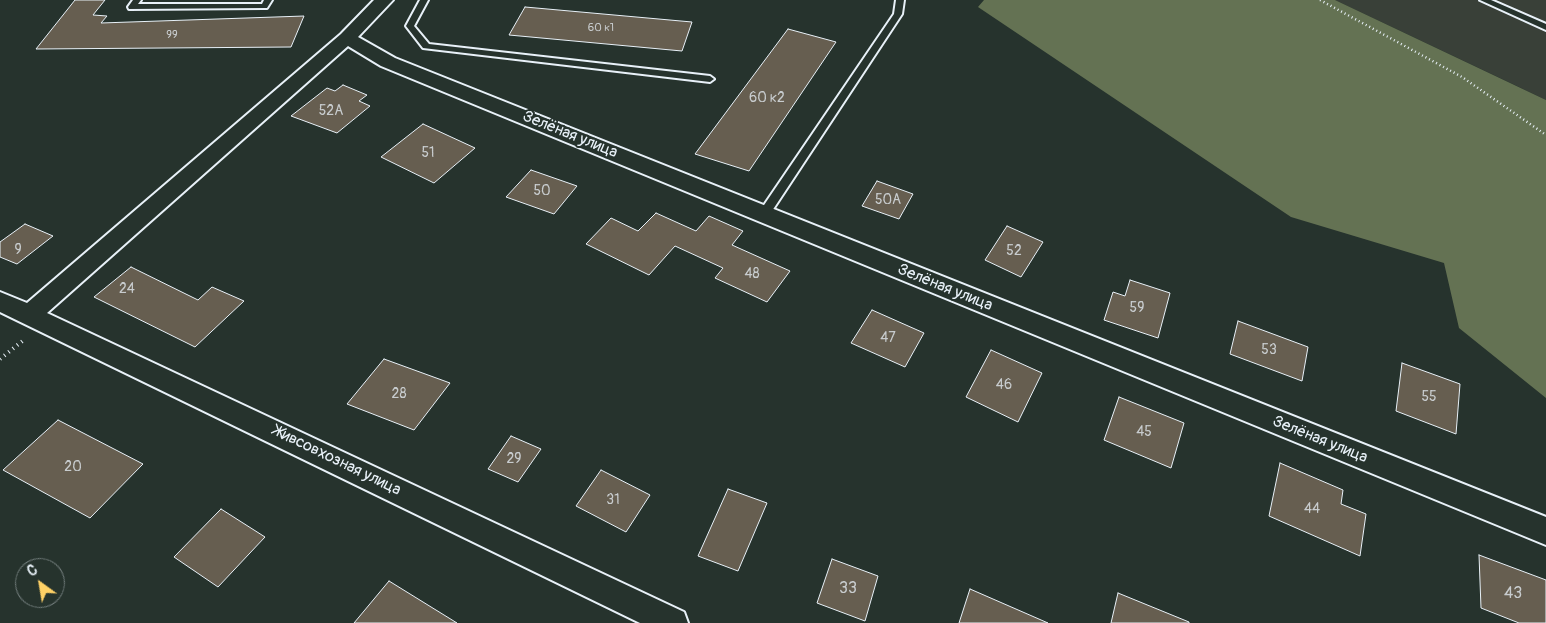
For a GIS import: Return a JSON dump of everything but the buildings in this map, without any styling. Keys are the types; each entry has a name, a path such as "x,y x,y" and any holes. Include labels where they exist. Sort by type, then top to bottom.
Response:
{"street":[{"path":"30,314 347,38 384,0"},
{"name":"Зелёная улица","path":"347,38 388,62 1546,531"},
{"name":"Живсовхозная улица","path":"0,301 674,623"}],"lane":[{"path":"137,0 132,7 264,6 268,0"},
{"path":"424,0 410,26 426,46 710,79"},
{"path":"764,214 898,14 900,0"},
{"path":"1484,0 1546,27"}],"path":[{"path":"1320,0 1462,77 1546,135"}],"shaded area":[{"path":"1335,0 1546,0 1546,100 1517,86"}],"green space":[{"path":"984,0 1335,0 1546,100 1546,398 1459,328 1444,263 1291,217 978,7"}]}
